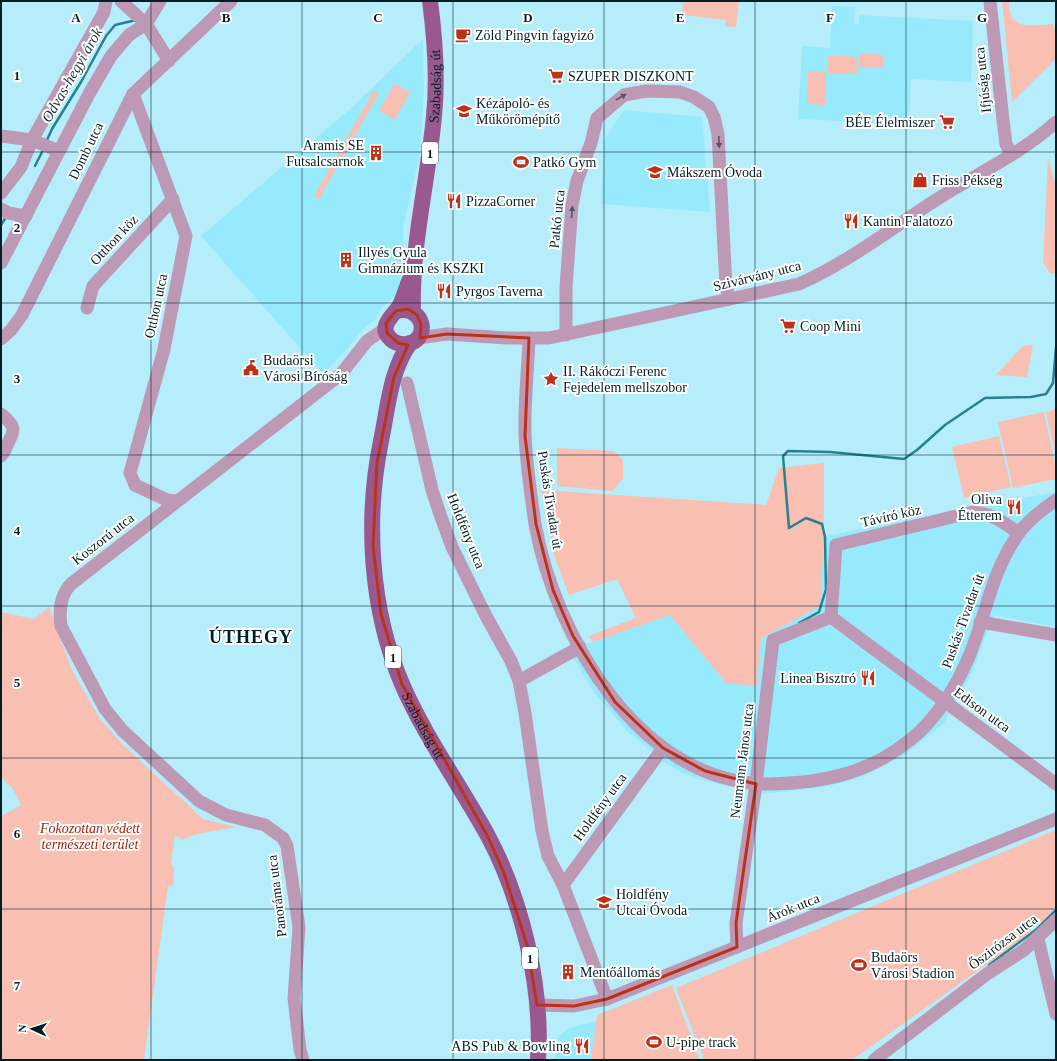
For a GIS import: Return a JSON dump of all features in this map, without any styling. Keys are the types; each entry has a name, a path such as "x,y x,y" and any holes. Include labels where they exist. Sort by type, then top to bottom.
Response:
{"main road":[{"name":"Szabadság út","path":"430,1 435,62 435,104 414,267 416,329 401,359 400,380 377,463 374,490 373,546 381,614 402,684 431,740 488,837 504,873 527,945 537,1005 539,1028 538,1060"},
{"name":"Szabadság út","path":"400,380 389,334 388,318 396,311 404,297 414,267"},
{"path":"389,334 398,343 416,329 402,309 396,311"}],"street":[{"path":"1,193 21,167 32,140 104,12 106,1"},
{"path":"121,1 146,24 169,61"},
{"path":"1,263 59,151 111,56 129,35 146,24 160,1"},
{"name":"Domb utca","path":"1,339 11,330 22,314 133,94 231,1"},
{"name":"Ifjúság utca","path":"990,1 1006,144 1011,154"},
{"name":"Patkó utca","path":"566,334 572,205 577,181 591,143 597,118 624,95 646,91 680,92 702,101 709,107 714,117 718,134 725,264 730,299"},
{"name":"Otthon utca","path":"133,94 184,229 185,245 164,349 130,473 135,485 167,500 175,501"},
{"name":"Szivárvány utca","path":"416,329 447,334 529,338 566,334 799,284 815,277 1032,141 1056,122"},
{"path":"1,136 32,140 59,151"},
{"name":"Otthon köz","path":"87,308 93,286 173,199"},
{"path":"1,209 8,213 26,216"},
{"name":"Koszorú utca","path":"226,815 199,801 113,720 105,709 61,626 59,614 64,593 68,587 175,501 341,374 367,341 389,334"},
{"name":"Puskás Tivadar út","path":"529,338 525,436 536,524 553,590 580,647 614,702 629,718 663,748 705,771 737,781 756,784 789,784 826,780 863,768 879,760 910,740 922,729 956,686 970,654 987,598 1000,566 1019,533 1042,510 1056,500"},
{"name":"Holdfény utca","path":"400,380 432,490 452,547 486,616 511,661 519,681 542,831 548,856 563,885 608,999"},
{"path":"1,414 11,423 14,429 13,436 1,456"},
{"name":"Távíró köz","path":"831,617 836,545 973,512 985,513 994,516 1019,533"},
{"name":"Edison utca","path":"831,617 1056,784"},
{"name":"Neumann János utca","path":"737,947 736,923 756,784 773,640 831,617"},
{"path":"980,622 1056,636"},
{"path":"519,681 580,647"},
{"name":"Holdfény utca","path":"563,885 663,748"},
{"name":"Panoráma utca","path":"226,815 265,825 283,838 287,846 298,922 294,998 300,1050 303,1060"},
{"name":"Árok utca","path":"537,1005 574,1006 608,999 1056,819"},
{"name":"Őszirózsa utca","path":"874,1060 987,974 1038,939 1056,920"},
{"path":"1038,939 1056,1014"}],"highlighted area":[{"path":"408,309 417,315 421,324 420,338 447,334 529,338 525,436 536,524 553,590 573,636 615,702 663,748 705,771 756,784 736,923 737,947 607,999 574,1006 537,1005 527,945 504,873 488,837 402,684 381,614 373,546 373,516 377,463 394,377 408,345 398,343 387,333 386,323 396,311"}],"shaded area":[{"path":"832,6 855,7 854,24 859,24 859,15 973,21 971,82 911,79 909,124 798,119 802,46 830,48"},
{"path":"423,39 424,91 420,154 403,228 404,258 397,295 381,308 376,319 365,327 347,349 323,374 201,236 349,110"},
{"name":"Mákszem Óvoda","path":"624,110 702,117 710,212 601,204 604,140"},
{"path":"1056,492 1056,627 994,615 972,673 944,723 903,756 862,777 825,787 762,794 702,780 679,771 665,763 627,731 595,694 569,650 670,615 726,683 761,638 820,606 824,536"},
{"path":"596,1021 591,1060 555,1060 559,1036 569,1028"}],"green space":[{"path":"683,1 739,1 736,27 725,26 726,20 682,15"},
{"path":"1002,1 1009,1 1012,18 1017,22 1029,26 1053,24 1056,33 1056,59 1012,102"},
{"path":"860,53 884,55 883,68 859,67"},
{"path":"828,55 857,57 857,74 827,73"},
{"path":"808,71 826,72 825,105 807,104"},
{"path":"394,84 410,92 395,120 379,111"},
{"path":"374,90 379,93 319,199 314,196"},
{"path":"1048,158 1056,187 1056,272 1050,274 1043,262"},
{"path":"1033,345 1027,377 996,375 1023,346"},
{"path":"1056,409 1056,457 1046,412"},
{"path":"1044,412 1056,468 1056,479 1013,488 998,422"},
{"path":"999,436 1011,487 964,498 952,447"},
{"path":"557,448 614,451 623,460 623,479 612,491 557,486"},
{"path":"824,463 824,536 820,606 761,638 757,686 726,683 670,615 593,642 589,636 636,618 617,579 569,595 555,558 541,490 766,505 779,468"},
{"name":"Fokozottan védett természeti terület","path":"49,607 72,670 100,719 123,745 203,819 236,827 197,834 182,840 175,835 171,863 174,868 173,885 168,886 144,1060 1,1060 1,816 21,805 13,789 1,777 1,612 34,619"},
{"name":"Budaörs Városi Stadion","path":"1056,830 1056,907 1042,922 1037,919 1030,925 1031,931 1018,942 852,1060 704,1060 676,988"},
{"path":"672,985 700,1060 591,1060 597,1015"}],"waterway":[{"name":"Odvas-hegyi árok","path":"47,140 106,36 115,25 136,20"},
{"name":"Odvas-hegyi árok","path":"35,166 44,148"},
{"name":"Odvas-hegyi árok","path":"1,225 6,217"},
{"path":"799,623 819,612 826,589 825,537 822,524 806,518 789,528 783,456 788,451 830,452 904,459 917,450 945,425 985,398 1031,397 1046,394 1053,383 1056,347"},
{"path":"989,965 1037,929 1056,910"}],"place":[{"name":"Zöld Pingvin fagyizó","path":"463,35"},
{"name":"SZUPER DISZKONT","path":"556,76"},
{"name":"Kézápoló- és Műkörömépítő","path":"464,111"},
{"name":"BÉE Élelmiszer","path":"947,122"},
{"name":"Aramis SE Futsalcsarnok","path":"376,153"},
{"name":"Patkó Gym","path":"521,162"},
{"name":"Mákszem Óvoda","path":"655,172"},
{"name":"Friss Pékség","path":"920,180"},
{"name":"PizzaCorner","path":"454,201"},
{"name":"Kantin Falatozó","path":"851,221"},
{"name":"Illyés Gyula Gimnázium és KSZKI","path":"346,260"},
{"name":"Pyrgos Taverna","path":"444,291"},
{"name":"Coop Mini","path":"788,326"},
{"name":"Budaörsi Városi Bíróság","path":"251,368"},
{"name":"II. Rákóczi Ferenc Fejedelem mellszobor","path":"551,379"},
{"name":"Oliva Étterem","path":"1014,507"},
{"name":"Linea Bisztró","path":"868,678"},
{"name":"Holdfény Utcai Óvoda","path":"604,902"},
{"name":"Budaörs Városi Stadion","path":"859,965"},
{"name":"Mentőállomás","path":"568,972"},
{"name":"U-pipe track","path":"654,1042"},
{"name":"ABS Pub & Bowling","path":"582,1046"}],"district":[{"name":"ÚTHEGY","path":"251,637"}]}
